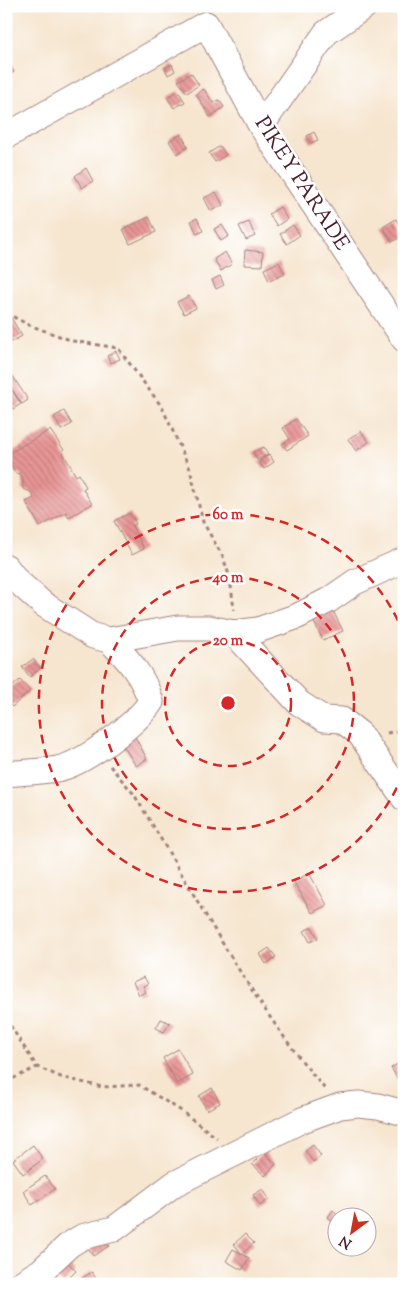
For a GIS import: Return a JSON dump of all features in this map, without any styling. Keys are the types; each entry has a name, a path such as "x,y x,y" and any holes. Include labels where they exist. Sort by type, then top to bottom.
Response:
{"street":[{"path":"261,126 326,33 365,6"},
{"name":"PIKEY PARADE","path":"6,136 206,24 261,126 404,339"},
{"path":"6,567 17,581 63,618 93,636 108,640 178,628 209,628 234,633 258,630 298,616 329,600 355,582 404,560"},
{"path":"234,633 299,703 324,719 342,720 360,734 404,798"},
{"path":"6,774 58,769 97,750 145,711 151,702 146,684 136,668 108,640"},
{"path":"20,1284 41,1271 69,1245 82,1237 114,1228 174,1184 302,1120 340,1106 358,1104 378,1106 404,1113"}],"path":[{"path":"6,313 29,325 73,341 118,348 162,407 190,469 203,522 223,556 234,600 234,633"},
{"path":"97,750 133,793 255,994 296,1056 340,1106"},
{"path":"6,1019 37,1067 61,1077 102,1087 139,1085 180,1110 219,1139 248,1148"},
{"path":"6,1082 37,1067"}],"building":[{"path":"8,61 14,72 6,75 6,62"},
{"path":"172,64 175,71 168,75 165,68"},
{"path":"191,73 199,85 187,93 178,81"},
{"path":"204,89 213,103 219,100 224,107 210,117 196,94"},
{"path":"178,91 185,102 174,108 167,97"},
{"path":"314,132 318,140 311,143 307,136"},
{"path":"181,134 188,147 177,154 169,141"},
{"path":"220,146 226,155 215,162 209,153"},
{"path":"86,168 93,181 82,188 75,176"},
{"path":"216,192 223,205 211,211 204,198"},
{"path":"280,207 287,219 277,226 269,214"},
{"path":"149,217 156,232 130,244 123,229"},
{"path":"197,218 203,231 197,234 191,221"},
{"path":"396,219 404,235 392,242 383,227"},
{"path":"249,222 255,236 246,240 239,226"},
{"path":"222,225 229,236 221,241 214,229"},
{"path":"293,225 300,235 287,244 280,234"},
{"path":"245,250 263,252 262,266 244,265"},
{"path":"225,252 232,264 221,271 214,259"},
{"path":"279,262 285,274 269,281 264,269"},
{"path":"220,276 224,285 216,289 212,280"},
{"path":"189,296 196,308 184,314 177,302"},
{"path":"10,316 22,336 6,345 6,318"},
{"path":"116,351 120,359 111,363 107,356"},
{"path":"12,375 28,400 22,404 8,384 21,404 13,409 6,398 6,379"},
{"path":"64,411 72,424 61,430 54,417"},
{"path":"296,419 308,436 287,450 282,444 290,439 283,428"},
{"path":"50,430 64,450 62,451 76,476 79,474 86,487 83,489 92,504 69,517 66,512 40,527 26,502 34,498 31,492 23,489 23,479 19,473 16,474 6,455"},
{"path":"361,431 369,442 356,451 348,439"},
{"path":"264,447 268,455 257,460 253,452"},
{"path":"269,454 274,462 264,469 259,462"},
{"path":"130,513 136,524 132,526 144,549 132,555 114,521"},
{"path":"333,611 343,631 323,640 313,620"},
{"path":"33,659 41,668 30,677 22,667"},
{"path":"20,680 30,691 12,707 6,701 6,692"},
{"path":"132,731 147,759 136,766 119,739"},
{"path":"309,873 327,905 312,913 294,882"},
{"path":"312,927 318,938 310,942 304,931"},
{"path":"269,948 276,957 266,964 260,954"},
{"path":"144,977 148,984 143,986 146,992 139,995 133,982"},
{"path":"161,1019 170,1023 164,1032 156,1028"},
{"path":"178,1049 193,1075 177,1084 163,1058"},
{"path":"404,1060 404,1089 391,1068"},
{"path":"212,1088 220,1103 207,1110 199,1096"},
{"path":"33,1145 43,1159 23,1174 13,1160"},
{"path":"313,1145 321,1156 313,1162 305,1151"},
{"path":"264,1152 276,1164 265,1176 252,1164"},
{"path":"45,1176 55,1189 32,1205 23,1191"},
{"path":"263,1189 269,1199 260,1206 253,1195"},
{"path":"100,1233 109,1246 93,1256 85,1243"},
{"path":"245,1234 254,1243 242,1254 234,1244"},
{"path":"233,1249 249,1258 242,1270 226,1261"},
{"path":"62,1257 76,1271 63,1284 48,1269"},
{"path":"92,1272 99,1284 83,1284 80,1279"}]}
